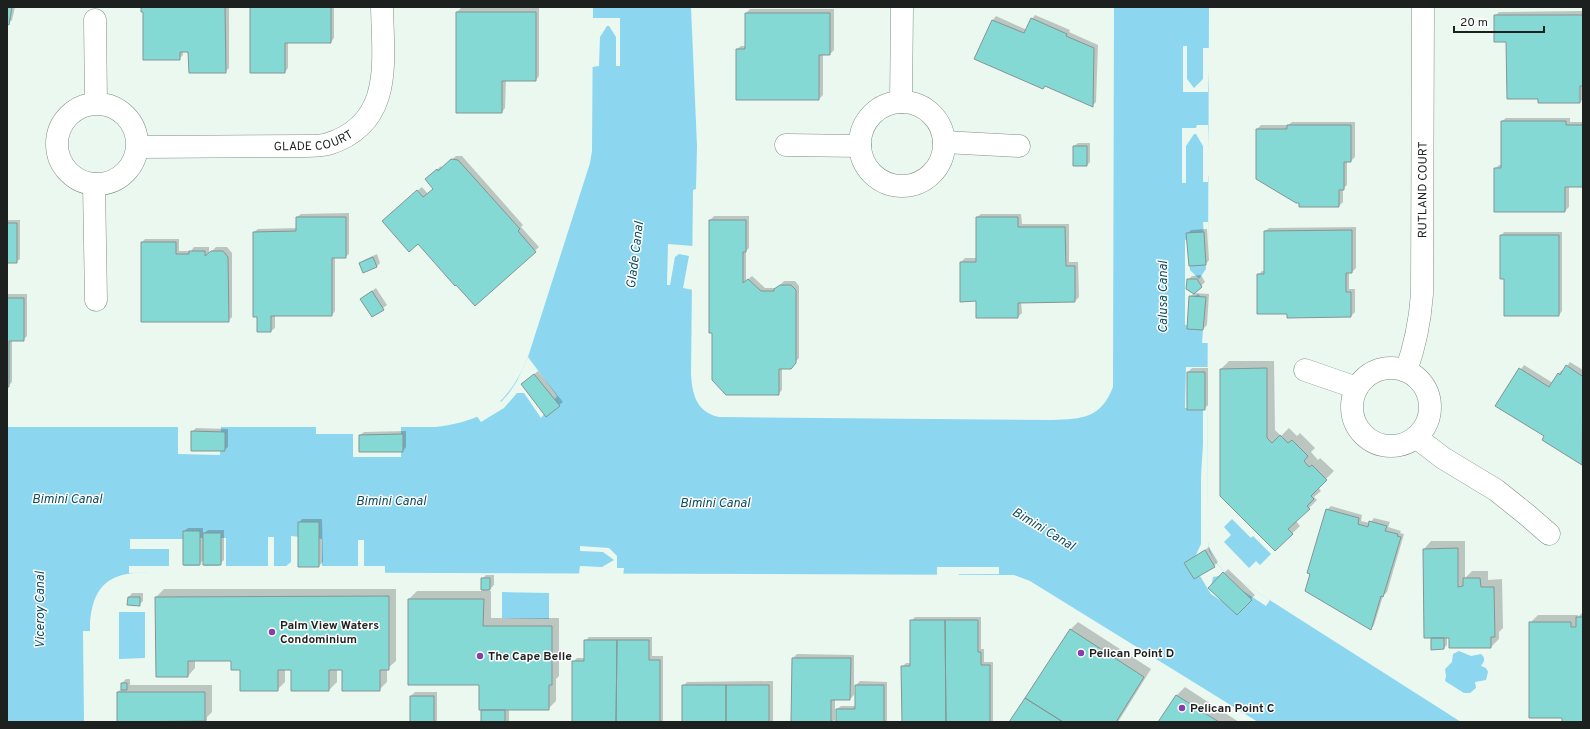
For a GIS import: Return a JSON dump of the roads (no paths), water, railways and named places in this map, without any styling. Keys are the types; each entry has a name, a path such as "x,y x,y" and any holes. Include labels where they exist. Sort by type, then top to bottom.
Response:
{"street":[{"name":"GLADE COURT","path":"138,147 306,146 327,144 345,137 363,124 374,109 380,92 382,75 382,7"},
{"path":"902,7 902,102"},
{"name":"RUTLAND COURT","path":"1406,371 1414,349 1420,322 1422,294 1423,7"},
{"path":"902,102 913,104 925,109 935,118 941,129 944,142 943,155 938,167 929,177 917,184 904,186 891,185 879,180 869,171 862,159 860,146 863,128 875,112 887,105 902,102"},
{"path":"96,103 109,105 120,110 129,119 136,130 138,147 131,167 122,176 111,182 94,184 74,177 64,168 59,157 56,144 58,132 64,120 72,111 84,105 96,103"},
{"path":"944,142 1019,146"},
{"path":"786,145 860,146"},
{"path":"94,184 96,300"},
{"path":"1385,369 1398,369 1406,371 1422,382 1428,394 1431,408 1428,421 1417,438 1398,446 1376,444 1369,440 1361,432 1354,420 1352,407 1354,394 1361,382 1372,373 1385,369"},
{"path":"1305,370 1357,388"},
{"path":"1417,438 1443,458 1496,490 1549,534"}],"water":[{"path":"593,7 691,7 697,146 696,189 693,190 691,373 694,395 700,406 705,411 711,415 719,417 1052,420 1073,419 1090,415 1103,405 1113,387 1114,7 1209,7 1207,526 1210,551 1215,561 1224,571 1461,722 1258,722 1030,581 1014,575 169,572 126,574 114,578 105,584 98,593 93,606 90,624 90,722 7,722 7,427 435,427 468,420 481,415 493,407 512,387 521,373 528,357 590,163 592,151"},
{"path":"1232,519 1251,538 1253,536 1271,554 1260,565 1256,561 1249,568 1224,542 1231,535 1224,527"},
{"path":"502,592 549,593 549,619 502,618"},
{"path":"119,612 145,612 145,658 119,659"},
{"path":"1459,651 1471,656 1481,654 1484,659 1481,666 1486,668 1488,672 1486,680 1475,682 1476,688 1470,693 1464,693 1445,681 1445,669 1452,662 1453,654"}],"place":[{"name":"Palm View Waters Condominium","path":"272,632"},
{"name":"Pelican Point D","path":"1081,653"},
{"name":"The Cape Belle","path":"480,656"},
{"name":"Pelican Point C","path":"1182,708"}],"water label":[{"name":"Glade Canal","path":"634,255"},
{"name":"Calusa Canal","path":"1162,297"},
{"name":"Bimini Canal","path":"67,498"},
{"name":"Bimini Canal","path":"391,500"},
{"name":"Bimini Canal","path":"715,502"},
{"name":"Bimini Canal","path":"1044,528"},
{"name":"Viceroy Canal","path":"39,610"}]}
